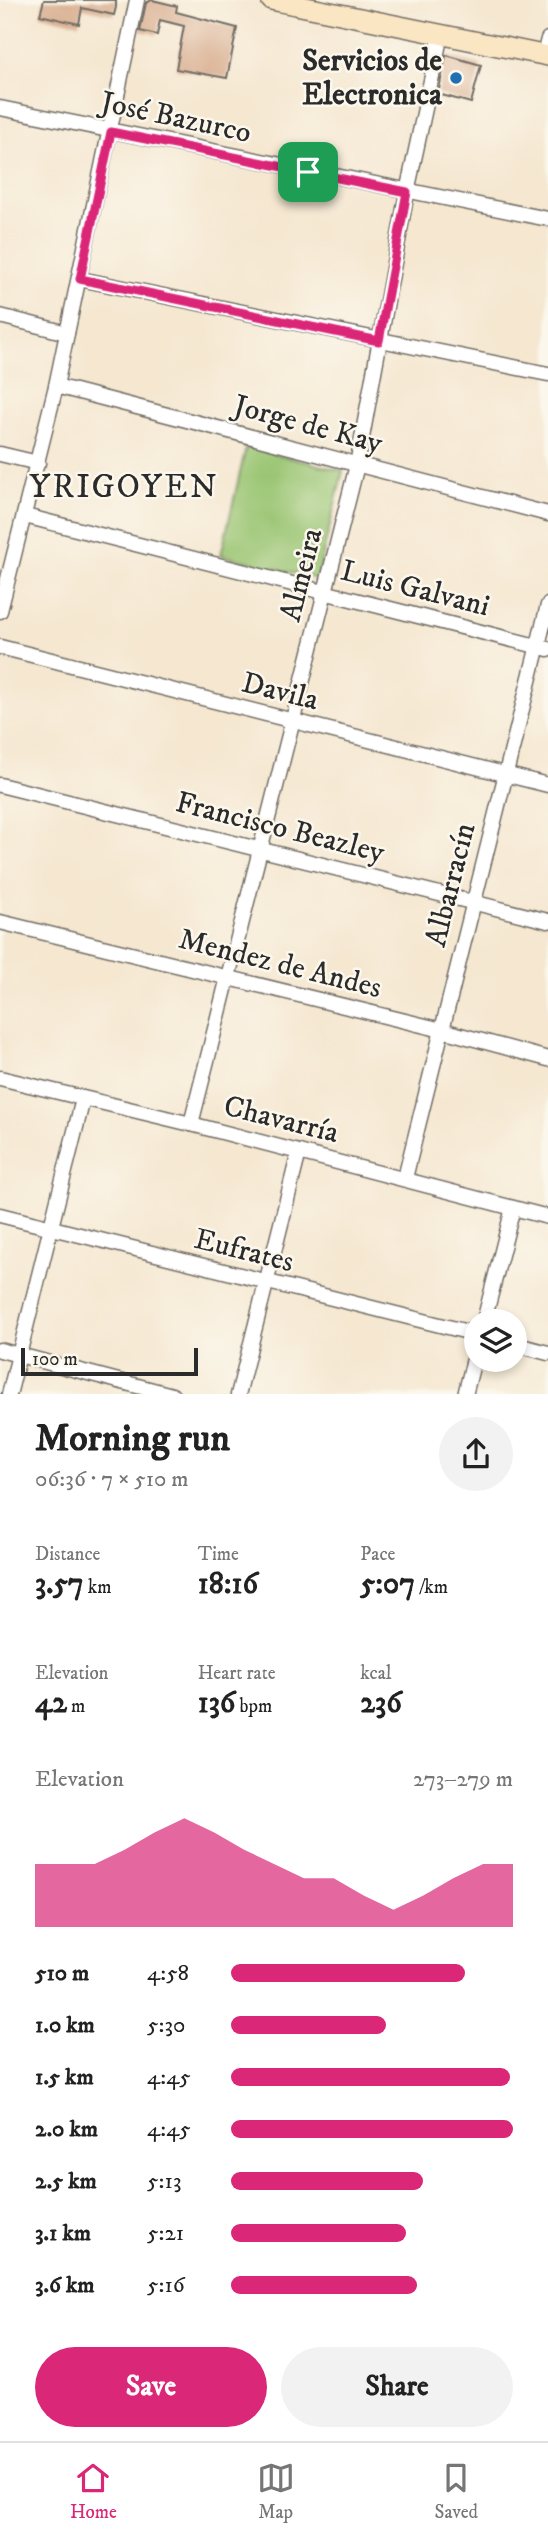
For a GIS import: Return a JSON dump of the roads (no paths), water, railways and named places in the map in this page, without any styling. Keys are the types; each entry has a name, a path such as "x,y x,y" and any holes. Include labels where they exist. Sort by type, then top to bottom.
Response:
{"main road":[{"path":"271,0 306,3 441,34 547,50"}],"street":[{"path":"0,611 2,594 38,463 80,279 137,0"},
{"name":"Almeira","path":"191,1124 357,465 407,192 441,34"},
{"name":"José Bazurco","path":"0,108 548,219"},
{"path":"80,279 548,374"},
{"path":"0,316 67,333"},
{"name":"Jorge de Kay","path":"56,386 548,514"},
{"path":"0,454 38,463"},
{"name":"Luis Galvani","path":"25,516 543,648"},
{"name":"Albarracín","path":"405,1178 505,774 543,648 548,605"},
{"name":"Davila","path":"0,647 548,785"},
{"name":"Francisco Beazley","path":"0,785 548,921"},
{"name":"Mendez de Andes","path":"0,922 442,1030 548,1059"},
{"name":"Chavarría","path":"0,1078 405,1178 548,1217"},
{"path":"9,1394 83,1099"},
{"path":"237,1394 299,1152"},
{"path":"487,1309 513,1208"},
{"name":"Eufrates","path":"0,1215 267,1284 464,1331"},
{"path":"527,1347 548,1353"},
{"path":"0,1350 168,1394"},
{"path":"465,1394 471,1372"}],"place":[{"name":"Servicios de Electronica","path":"456,78"}],"district":[{"name":"YRIGOYEN","path":"124,487"}]}
